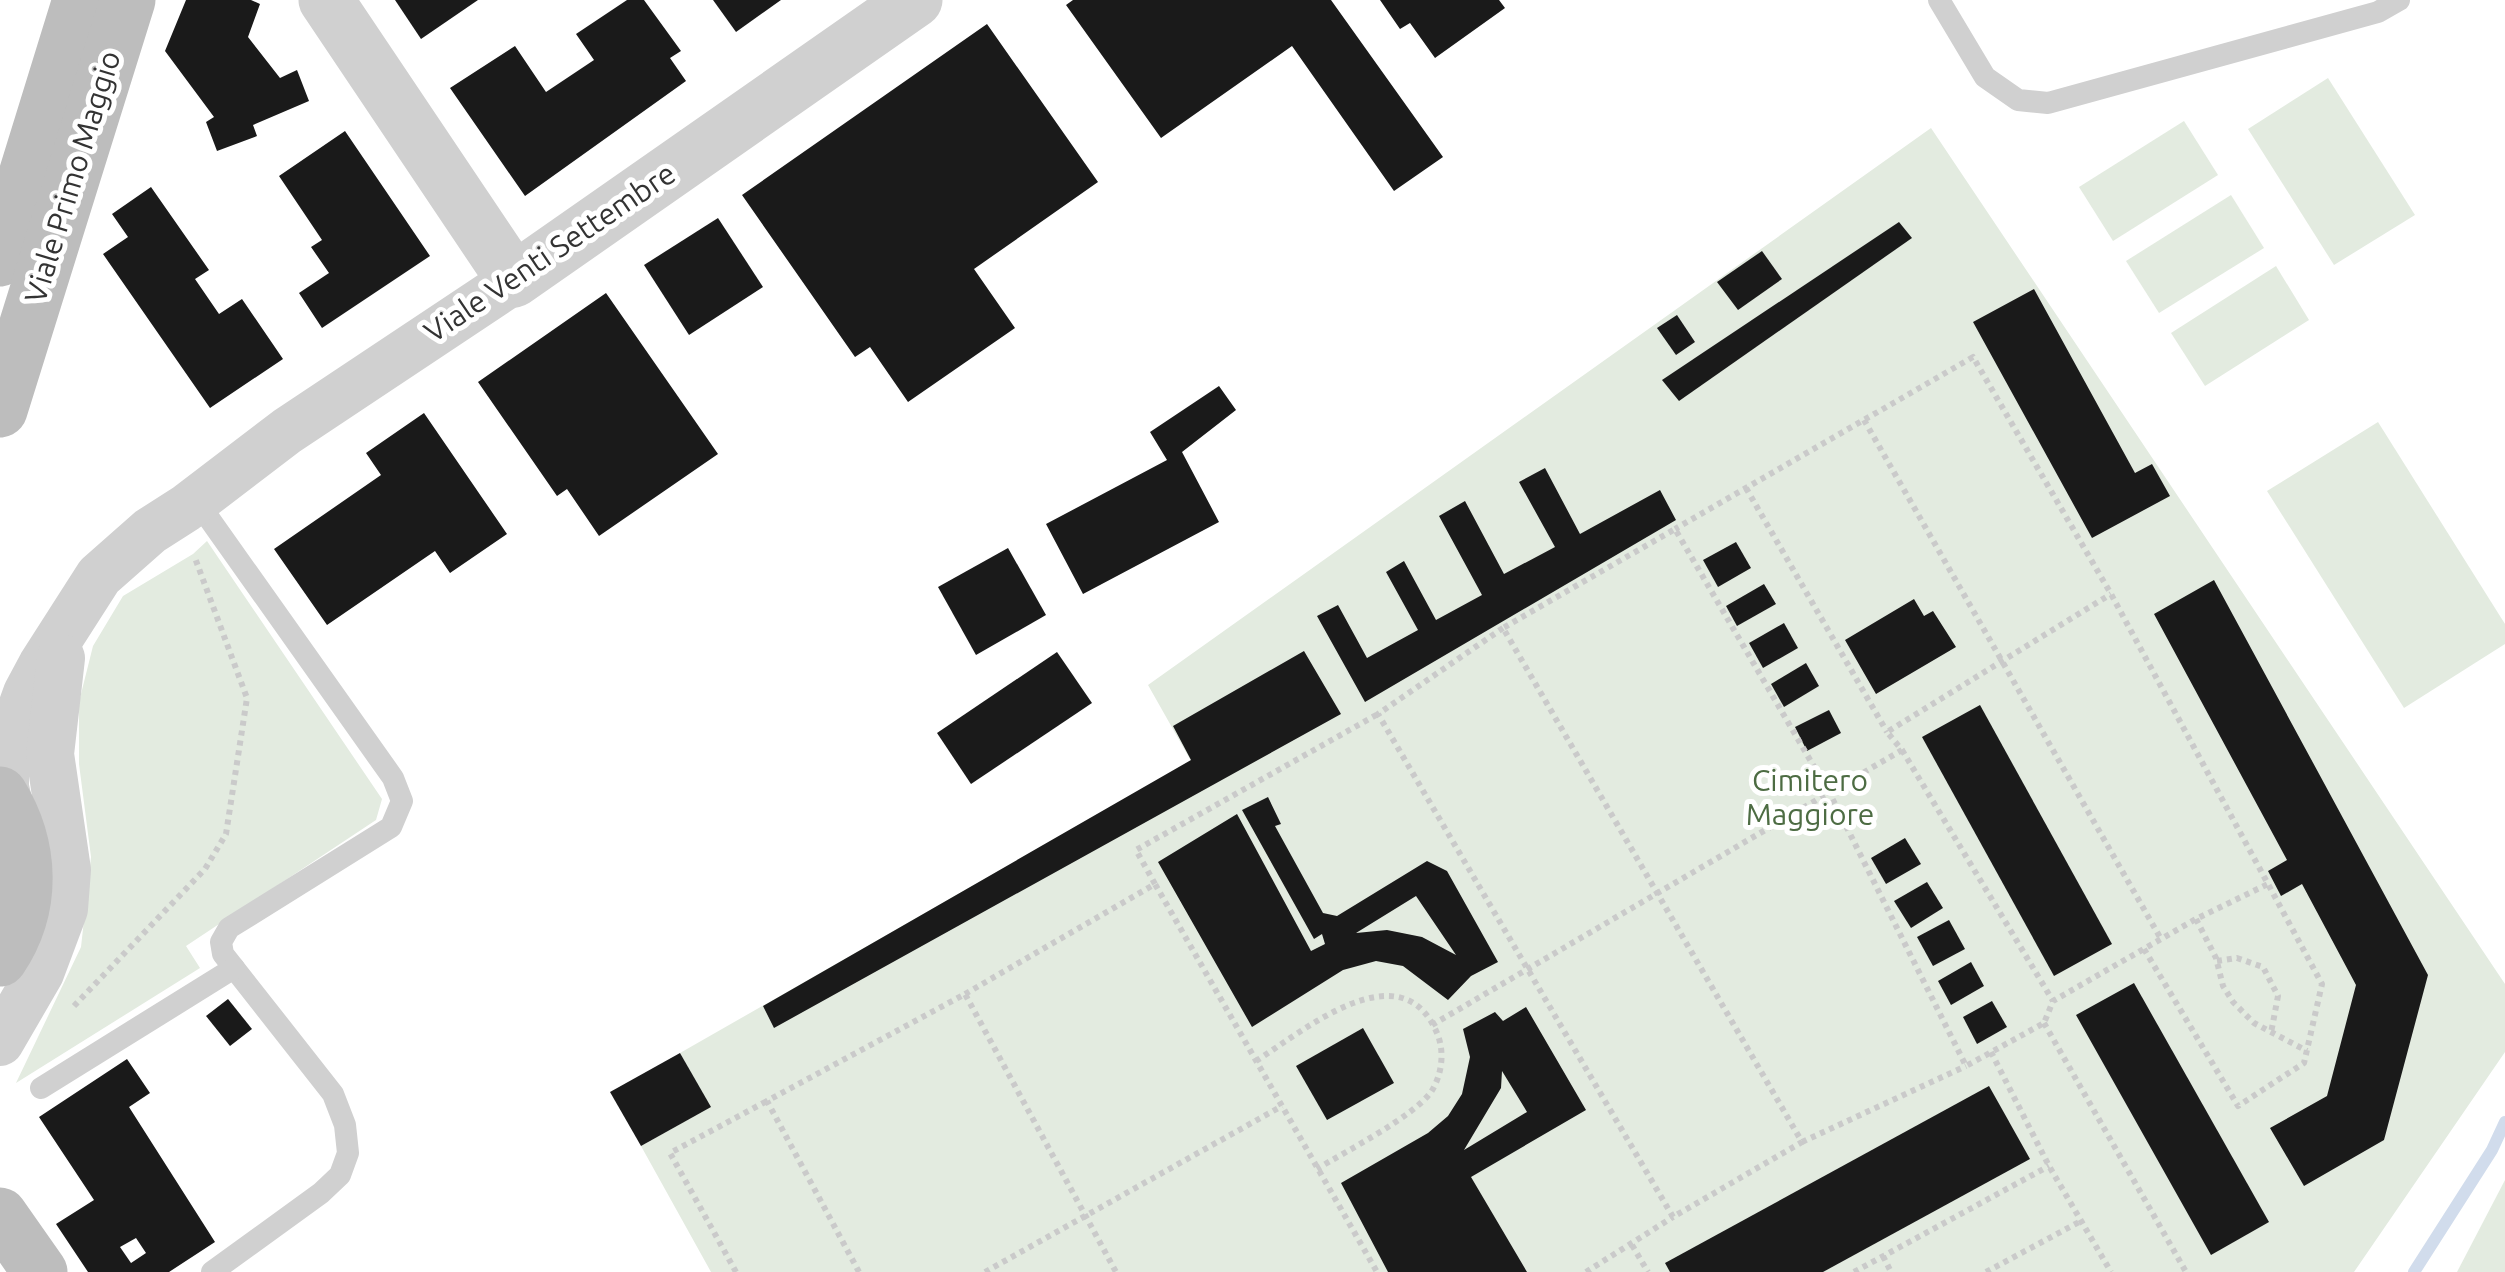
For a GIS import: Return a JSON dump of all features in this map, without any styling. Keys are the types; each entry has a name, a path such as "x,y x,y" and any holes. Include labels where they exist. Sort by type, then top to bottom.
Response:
{"main road":[{"name":"Viale Primo Maggio","path":"0,259 80,0"},
{"name":"Viale Primo Maggio","path":"0,410 128,0"},
{"path":"0,959 19,922 26,894 22,838 5,802"}],"street":[{"path":"326,0 514,280"},
{"name":"Viale Venti Settembre","path":"5,802 5,754 28,694 98,576 150,531 287,431 514,280 914,0"},
{"path":"0,1042 40,973 64,909 67,870 50,754 52,716 69,622"}],"lane":[{"path":"1939,0 1985,77 2018,100 2048,103 2378,12 2399,0"},
{"path":"191,504 393,778 402,802 396,820 382,834 229,928 221,948 332,1094 345,1125 348,1153 334,1182 212,1272"},
{"path":"41,1088 234,968"}],"path":[{"path":"1376,1272 1136,850 1378,714 1503,628 1973,357 2110,594 2322,984 2304,1063 2238,1106 2144,949"},
{"path":"1864,420 2162,939"},
{"path":"1746,488 1887,732 1902,750 2053,1001"},
{"path":"69,1011 206,869 226,834 247,698 193,554 191,504"},
{"path":"1675,529 1830,794 1966,1066"},
{"path":"1887,732 2110,594"},
{"path":"1503,628 1802,1142"},
{"path":"1378,714 1673,1217"},
{"path":"1432,1025 1902,750"},
{"path":"736,1272 670,1153 965,994 1155,884"},
{"path":"1586,1272 1802,1142 1966,1066 2044,1023 2053,1001 2196,918 2268,884"},
{"path":"2196,918 2233,1002 2254,1023 2308,1051"},
{"path":"2217,961 2248,960 2270,976 2279,1003 2271,1033"},
{"path":"965,994 1116,1272"},
{"path":"1256,1061 1348,1003 1368,996 1389,996 1409,1002 1432,1025 1442,1052 1432,1090 1419,1105 1317,1169"},
{"path":"2044,1023 2186,1272"},
{"path":"1991,1052 2049,1166 2110,1272"},
{"path":"767,1101 859,1272"},
{"path":"985,1272 1282,1106"},
{"path":"1854,1272 2049,1166"},
{"path":"1986,1272 2081,1221"},
{"path":"1632,1246 1648,1272"},
{"path":"1883,1256 1892,1272"}],"green space":[{"path":"2328,78 2415,215 2334,265 2248,129"},
{"path":"2184,121 2218,175 2113,241 2079,187"},
{"name":"Cimitero Maggiore","path":"1931,128 2505,984 2505,1052 2354,1272 711,1272 641,1146 710,1107 680,1053 1191,761 1148,685"},
{"path":"2231,195 2264,248 2159,313 2126,261"},
{"path":"2276,266 2309,320 2205,386 2171,333"},
{"path":"2378,422 2505,624 2505,644 2404,708 2267,491"},
{"path":"207,541 382,799 376,820 186,946 200,968 16,1083 81,947 91,857 79,764 79,702 93,646 123,596 193,554"},
{"path":"2505,1180 2505,1272 2457,1272"}],"building":[{"path":"186,0 251,0 260,4 248,37 280,78 297,70 309,101 253,125 257,136 217,151 206,122 214,117 165,51"},
{"path":"395,0 478,0 421,39"},
{"path":"627,0 644,0 681,51 670,58 686,81 525,196 450,88 515,46 546,92 594,60 576,34"},
{"path":"713,0 781,0 736,32"},
{"path":"1073,0 1331,0 1443,157 1394,191 1292,46 1161,138 1066,5"},
{"path":"1380,0 1499,0 1505,8 1435,58 1410,23 1400,29"},
{"path":"987,24 1098,182 974,269 1015,328 908,402 870,347 855,357 742,195"},
{"path":"345,131 430,256 322,328 299,293 329,273 311,247 322,240 279,176"},
{"path":"151,187 209,270 195,279 219,314 242,299 283,359 210,408 103,254 128,237 112,214"},
{"path":"718,218 763,287 689,335 644,265"},
{"path":"1899,222 1912,238 1679,401 1662,380"},
{"path":"1762,251 1782,279 1738,310 1717,282"},
{"path":"2034,289 2135,473 2152,464 2170,496 2092,538 1973,322"},
{"path":"606,293 718,454 599,536 567,489 557,496 478,382"},
{"path":"1677,315 1695,342 1676,355 1657,328"},
{"path":"1219,386 1236,410 1182,452 1219,522 1083,594 1046,524 1167,460 1150,432"},
{"path":"424,413 507,534 450,573 435,551 327,625 274,549 381,475 366,453"},
{"path":"1545,468 1580,534 1660,490 1676,520 1365,702 1317,616 1338,605 1367,658 1418,630 1386,572 1404,561 1436,620 1482,595 1439,516 1465,501 1504,574 1555,547 1519,482"},
{"path":"1736,542 1751,568 1718,587 1703,560"},
{"path":"1008,548 1046,615 976,655 938,587"},
{"path":"2214,580 2428,975 2384,1140 2304,1186 2270,1128 2327,1096 2356,985 2302,884 2281,896 2268,871 2287,860 2154,614"},
{"path":"1764,584 1776,604 1737,626 1726,606"},
{"path":"1914,599 1924,616 1933,611 1956,647 1876,694 1845,640"},
{"path":"1784,623 1798,648 1763,668 1749,643"},
{"path":"1304,651 1341,714 774,1028 763,1006 1191,760 1173,726"},
{"path":"1057,652 1092,703 971,784 937,733"},
{"path":"1806,663 1819,686 1784,707 1771,684"},
{"path":"1980,705 2112,944 2054,976 1922,737"},
{"path":"1829,710 1841,733 1807,751 1795,727"},
{"path":"1268,797 1281,824 1275,826 1323,913 1337,916 1427,861 1447,871 1498,962 1471,976 1448,1000 1403,966 1376,961 1343,970 1252,1027 1158,862 1237,814 1311,951 1325,944 1322,934 1314,939 1242,810","holes":["1416,896 1456,955 1422,937 1387,930 1356,933"]},
{"path":"1905,838 1921,864 1886,884 1871,858"},
{"path":"1927,882 1943,908 1911,928 1894,901"},
{"path":"1949,920 1965,949 1933,966 1917,937"},
{"path":"1971,962 1984,986 1951,1005 1938,981"},
{"path":"2134,983 2269,1222 2211,1255 2076,1015"},
{"path":"228,999 252,1029 230,1046 206,1016"},
{"path":"1992,1001 2007,1027 1977,1044 1963,1017"},
{"path":"1526,1007 1586,1110 1471,1177 1527,1272 1388,1272 1341,1183 1428,1133 1448,1116 1462,1094 1470,1057 1463,1029 1495,1012 1503,1021","holes":["1502,1071 1527,1112 1464,1150 1501,1088"]},
{"path":"1363,1028 1394,1083 1327,1120 1296,1066"},
{"path":"680,1053 711,1107 641,1146 610,1092"},
{"path":"127,1059 150,1093 129,1107 215,1242 169,1272 88,1272 56,1224 94,1200 39,1117","holes":["136,1238 146,1253 131,1263 120,1247"]},
{"path":"1989,1086 2030,1159 1823,1272 1670,1272 1665,1263"}],"waterway":[{"path":"2414,1272 2492,1150 2505,1122"}]}
